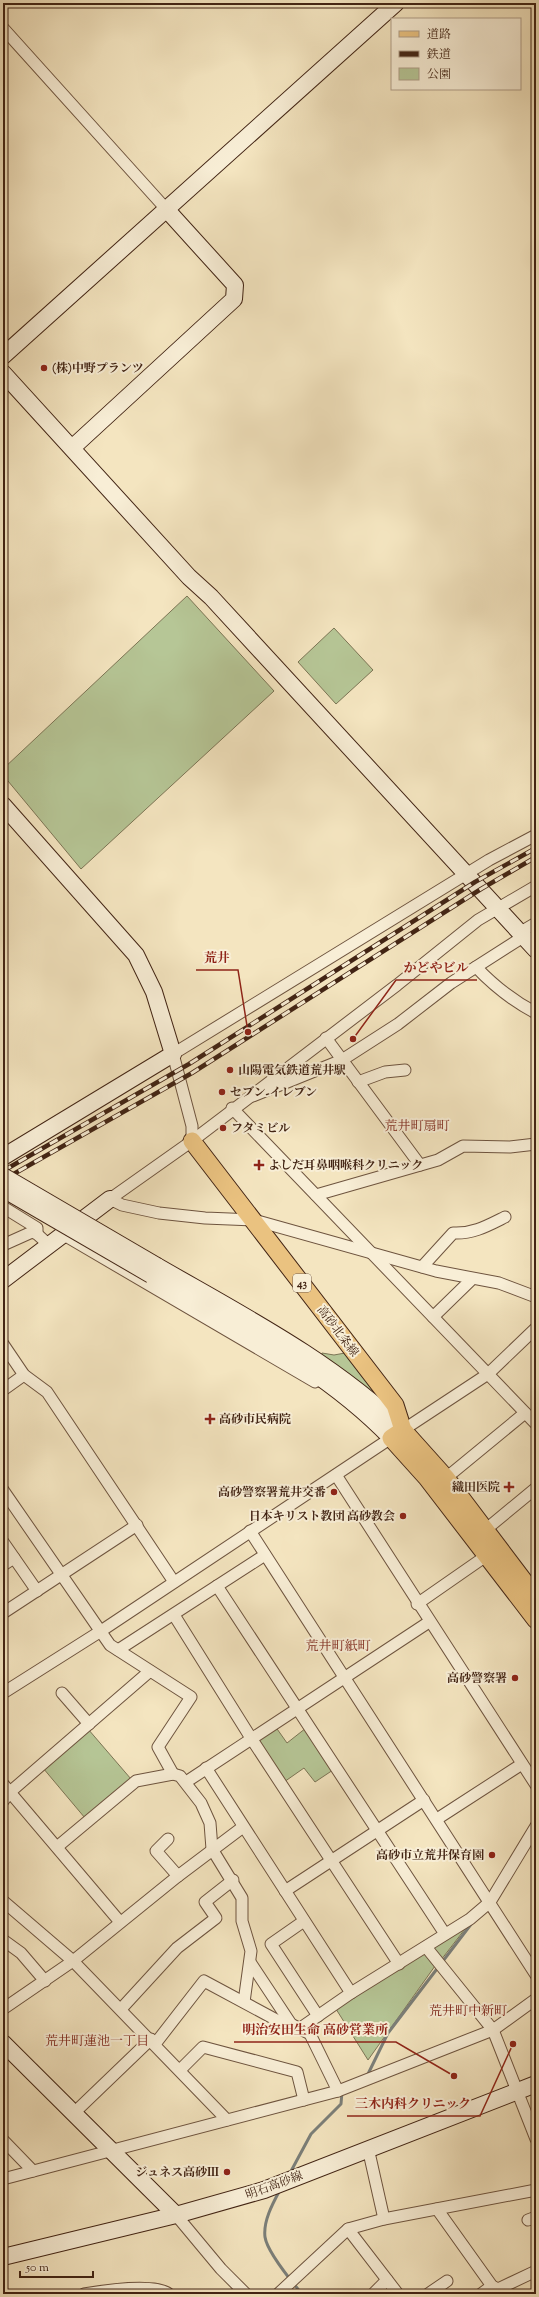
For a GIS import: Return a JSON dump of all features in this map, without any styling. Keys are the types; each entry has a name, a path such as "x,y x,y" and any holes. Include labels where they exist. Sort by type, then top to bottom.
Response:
{"main road":[{"name":"高砂北条線","path":"192,1141 395,1405 397,1434 427,1478 536,1620"},
{"name":"高砂北条線","path":"397,1434 446,1478 484,1531 536,1597"}],"street":[{"path":"3,356 396,3"},
{"path":"3,28 235,285 234,299 72,448"},
{"path":"3,373 189,577 211,597 466,874 496,909 536,950"},
{"path":"3,805 136,954 154,992 173,1054 192,1126 192,1141"},
{"path":"3,1157 466,874 520,842 536,835"},
{"path":"3,1280 50,1246 110,1199 192,1141 232,1108 326,1038 478,920 536,886"},
{"path":"244,1100 268,1092 342,1060 372,1042 451,982 476,967 536,923"},
{"path":"476,967 494,986 525,1008 536,1013"},
{"path":"326,1038 420,1165"},
{"path":"358,1082 385,1072 405,1070"},
{"path":"232,1108 536,1424"},
{"path":"316,1194 438,1160 463,1146 510,1147 536,1144"},
{"path":"3,1176 288,1356 378,1424 397,1434"},
{"path":"3,1189 292,1345 381,1409 397,1434"},
{"path":"110,1199 122,1205 159,1213 206,1218 254,1220 422,1267 472,1279 499,1283 536,1297"},
{"path":"3,1207 37,1228 37,1234"},
{"path":"422,1267 453,1233 467,1233 483,1228 505,1217"},
{"path":"3,1245 28,1233 37,1234 50,1246"},
{"path":"64,1235 311,1380 331,1387"},
{"path":"433,1316 472,1279"},
{"path":"3,1693 101,1631 488,1374 536,1328"},
{"path":"3,1344 24,1375 47,1392 174,1582"},
{"path":"3,1390 24,1375"},
{"path":"446,1478 525,1413"},
{"path":"336,1475 417,1604 536,1785"},
{"path":"484,1531 536,1488"},
{"path":"3,1490 110,1644 191,1697 158,1747 173,1774"},
{"path":"3,1613 137,1525"},
{"path":"250,1531 536,1975"},
{"path":"3,1542 37,1591"},
{"path":"118,1650 265,1556"},
{"path":"417,1604 486,1556"},
{"path":"3,1565 14,1558"},
{"path":"217,1586 376,1831 445,1934"},
{"path":"174,1615 251,1738 399,1964"},
{"path":"186,1782 429,1622"},
{"path":"3,1801 7,1788 89,1724 150,1670"},
{"path":"62,1693 89,1724"},
{"path":"437,1820 522,1764"},
{"path":"206,1768 351,1993"},
{"path":"57,1847 136,1781 173,1774 180,1776 186,1782 210,1823 212,1849 233,1880 242,1898 242,1921 251,1951 244,2002"},
{"path":"7,1788 120,1922"},
{"path":"285,1891 424,1800"},
{"path":"295,2026 318,2016 351,1993 470,1919 490,1902 536,1826"},
{"path":"3,2009 73,1962 120,1922 212,1849 243,1827"},
{"path":"168,1839 156,1851 178,1876"},
{"path":"121,2009 176,1948 216,1918 205,1902 233,1880"},
{"path":"3,1901 73,1962 121,2009 227,2120"},
{"path":"304,1922 271,1944 318,2016"},
{"path":"3,1940 21,1953 45,1981"},
{"path":"426,1947 493,2030 536,2139"},
{"path":"250,1962 295,2026"},
{"path":"74,2113 153,2042 204,1981 284,2024 295,2026 310,2034 338,2091"},
{"path":"3,2179 338,2091 493,2030 536,1999"},
{"path":"3,2043 176,2215 221,2269 246,2294"},
{"path":"180,2070 203,2048 297,2072 304,2100"},
{"name":"明石高砂線","path":"3,2257 176,2215 264,2190 368,2148 536,2084"},
{"path":"3,2140 33,2171"},
{"path":"368,2148 384,2219"},
{"path":"278,2294 348,2229 384,2219 536,2190"},
{"path":"436,2209 497,2290"},
{"path":"348,2229 398,2294"},
{"path":"481,2294 497,2290 536,2271"},
{"path":"373,2294 387,2280"},
{"path":"428,2294 447,2281"},
{"path":"88,2294 144,2289 163,2290 169,2294"}],"green space":[{"path":"187,596 274,691 81,869 3,775 3,769"},
{"path":"334,628 373,670 336,704 298,662"},
{"path":"322,1353 334,1355 345,1353 378,1397 321,1356"},
{"path":"275,1726 287,1743 306,1728 333,1770 315,1782 304,1768 284,1782 258,1744 259,1737"},
{"path":"88,1729 131,1779 85,1818 43,1768"},
{"path":"463,1926 465,1929 441,1960 431,1947"},
{"path":"423,1952 435,1966 368,2060 336,2009"}],"waterway":[{"path":"532,1824 536,1817"},
{"path":"368,2074 388,2033 472,1923"},
{"path":"290,2173 311,2134 341,2104 342,2092"},
{"path":"280,2190 267,2219 265,2237 275,2258 302,2294"}],"railway":[{"path":"3,1171 189,1064 475,882 536,848"},
{"path":"3,1180 192,1073 481,889 536,857"}],"place":[{"name":"(株)中野プランツ","path":"44,368"},
{"name":"荒井","path":"248,1032"},
{"name":"かどやビル","path":"353,1039"},
{"name":"山陽電気鉄道荒井駅","path":"230,1070"},
{"name":"セブン-イレブン","path":"222,1092"},
{"name":"フタミビル","path":"223,1128"},
{"name":"よしだ耳鼻咽喉科クリニック","path":"259,1165"},
{"name":"高砂市民病院","path":"210,1419"},
{"name":"織田医院","path":"509,1487"},
{"name":"高砂警察署荒井交番","path":"334,1492"},
{"name":"日本キリスト教団 高砂教会","path":"403,1516"},
{"name":"高砂警察署","path":"515,1678"},
{"name":"高砂市立荒井保育園","path":"492,1855"},
{"name":"三木内科クリニック","path":"513,2044"},
{"name":"明治安田生命 高砂営業所","path":"454,2076"},
{"name":"ジュネス高砂Ⅲ","path":"227,2172"}],"district":[{"name":"荒井町扇町","path":"417,1125"},
{"name":"荒井町紙町","path":"338,1645"},
{"name":"荒井町中新町","path":"468,2010"},
{"name":"荒井町蓮池一丁目","path":"97,2040"}]}
